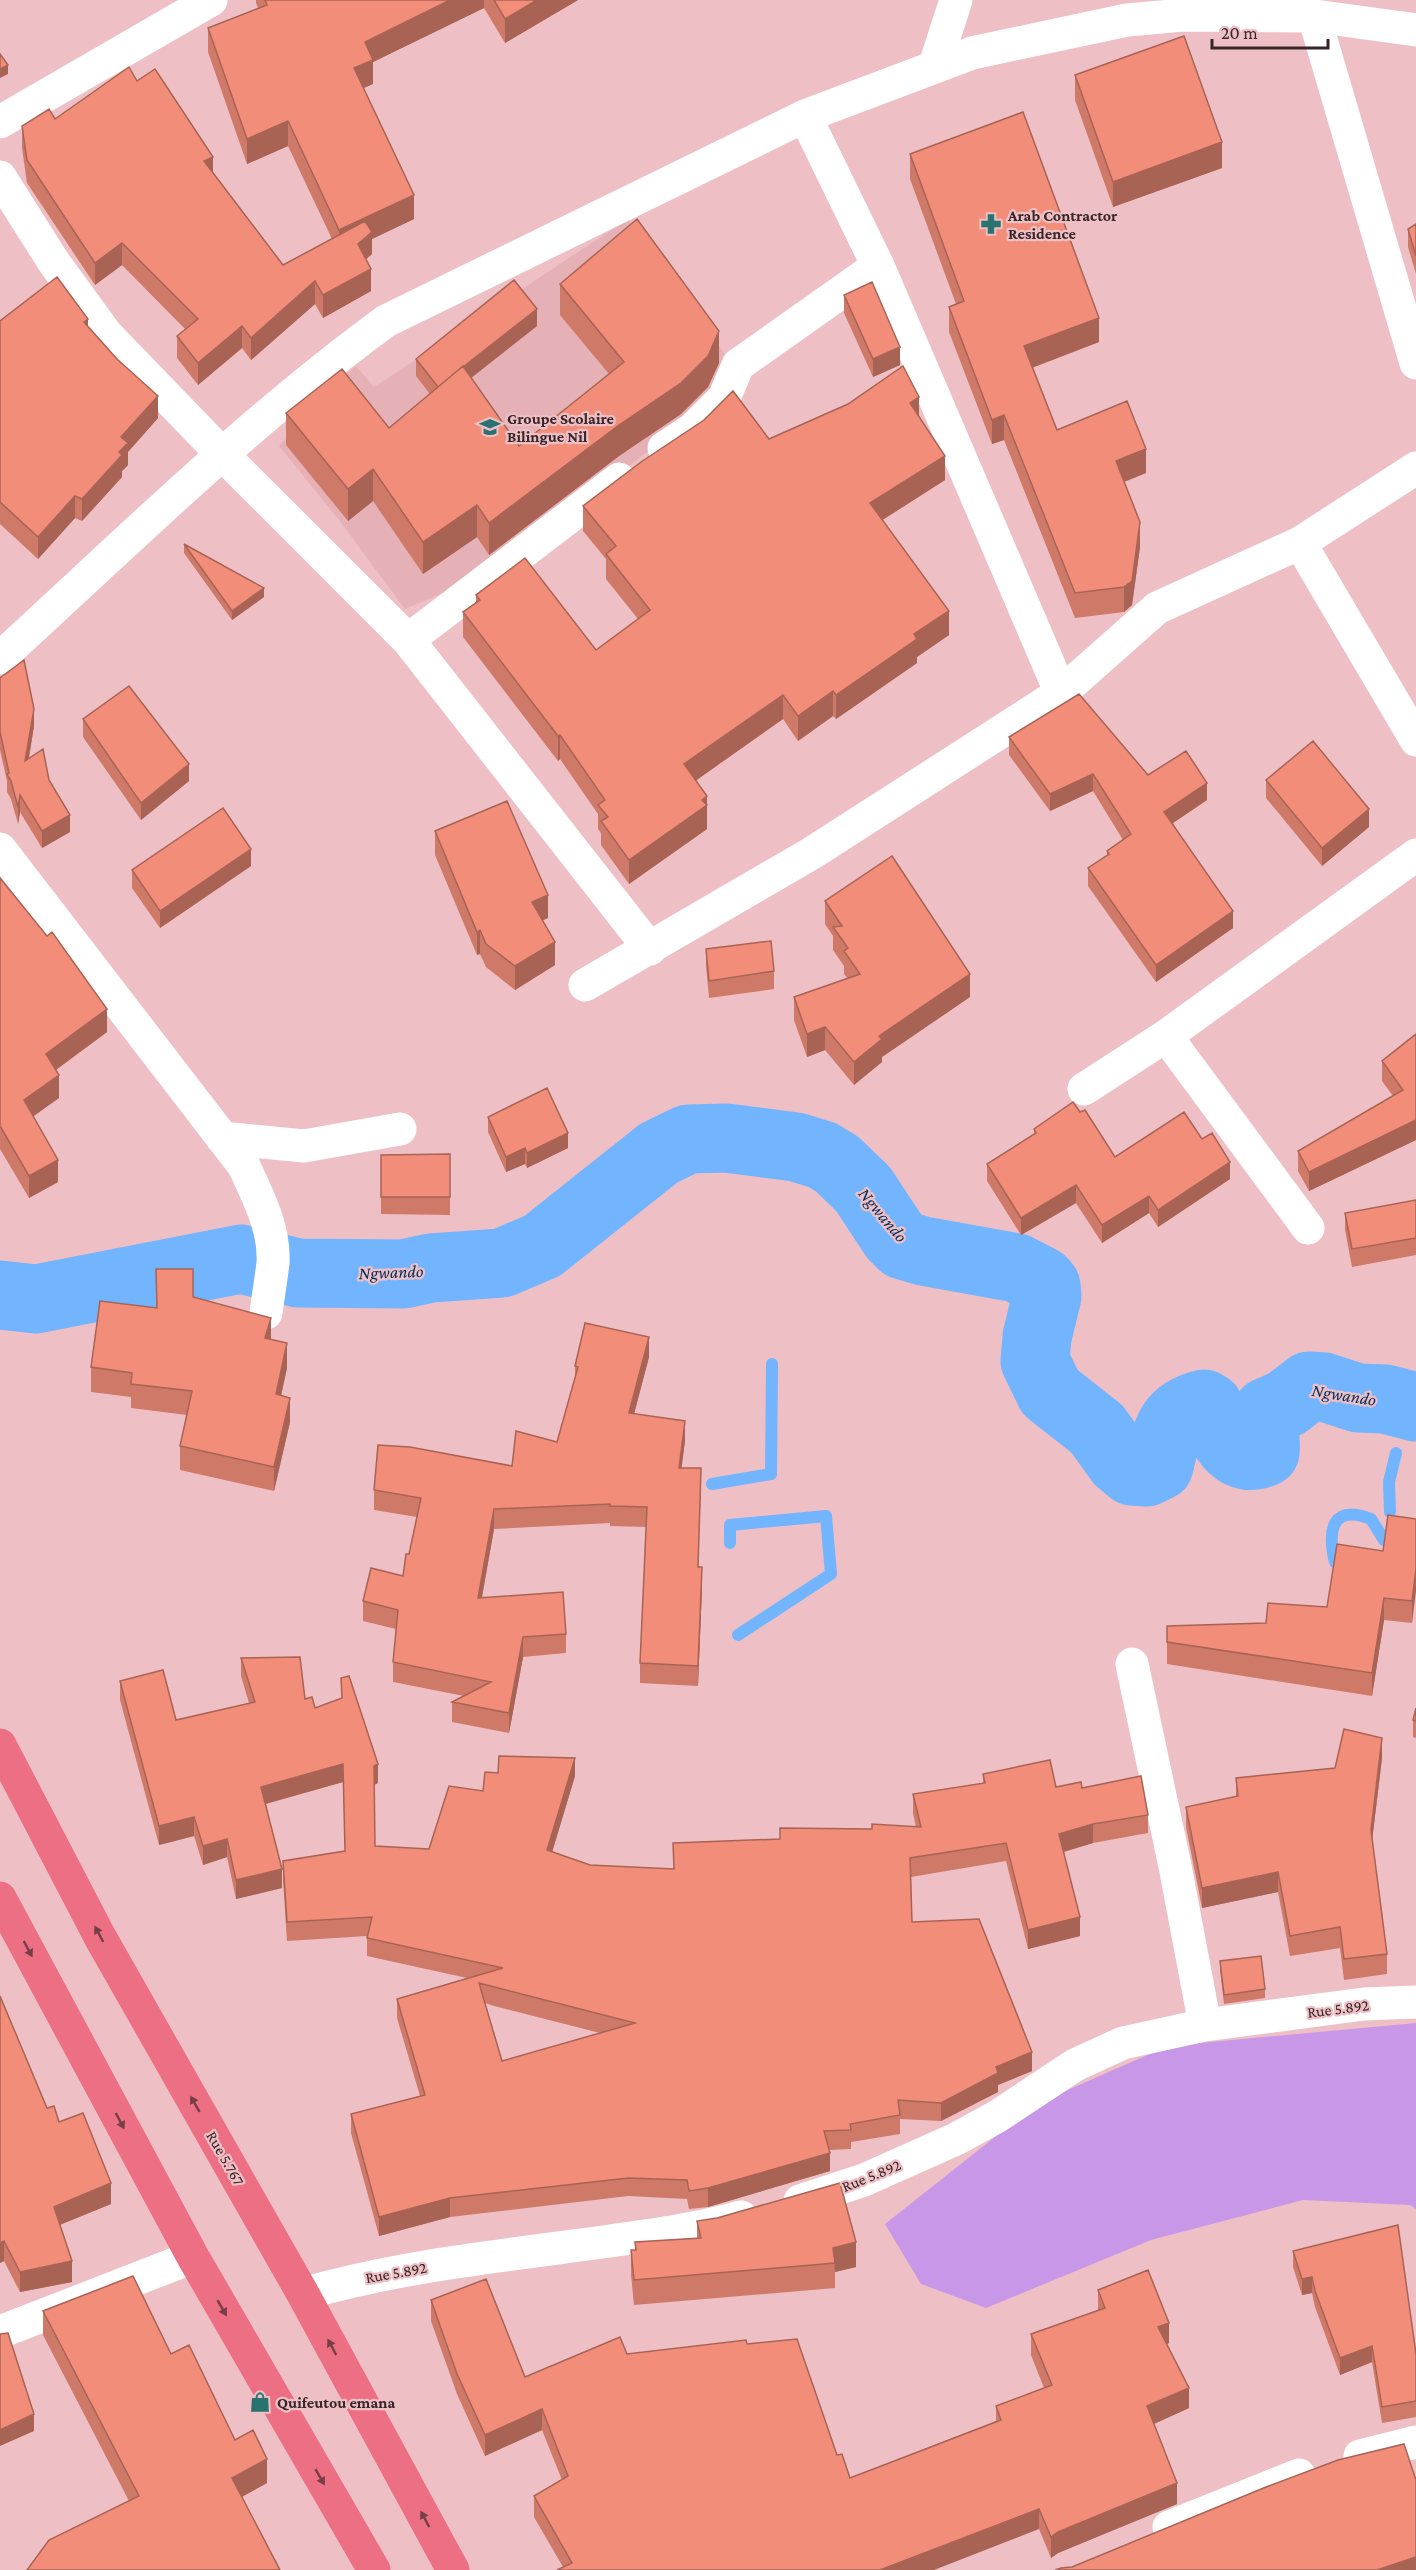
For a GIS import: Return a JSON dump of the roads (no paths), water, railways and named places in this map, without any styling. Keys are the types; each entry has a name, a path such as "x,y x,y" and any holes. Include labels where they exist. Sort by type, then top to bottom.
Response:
{"highway":[{"name":"Rue 5.767","path":"0,1745 100,1937 303,2294 453,2570"},
{"path":"0,1898 193,2257 374,2570"}],"street":[{"path":"0,122 211,0"},
{"path":"935,65 956,0"},
{"path":"0,658 222,454 339,356 386,321 805,116 935,65 972,53 1126,21 1184,15 1314,16 1416,30"},
{"path":"1314,16 1416,363"},
{"path":"805,116 878,267 1061,693"},
{"path":"0,177 53,261 106,334 408,640 650,949"},
{"path":"408,640 630,471 693,429 724,398 738,365 878,267"},
{"path":"585,985 812,853 1061,693 1157,608 1300,543 1416,468"},
{"path":"1300,543 1416,740"},
{"path":"0,849 244,1166 264,1208 272,1241 273,1261 266,1313"},
{"path":"1084,1089 1166,1036 1416,855"},
{"path":"1166,1036 1308,1228"},
{"path":"222,1138 304,1146 400,1129"},
{"path":"1132,1664 1205,2025"},
{"name":"Rue 5.892","path":"303,2294 357,2278 409,2268 712,2225 800,2201 864,2180 956,2139 998,2116 1075,2065 1123,2043 1205,2025 1364,2004 1416,2002"},
{"path":"0,2332 193,2257"},
{"path":"1139,2539 1332,2463 1416,2442"}],"waterway":[{"name":"Ngwando","path":"0,1295 36,1299 241,1259 298,1273 403,1274 431,1268 502,1263 542,1246 659,1153 688,1139 726,1138 796,1147 822,1155 837,1164 863,1189 894,1236 903,1245 923,1251 1017,1268 1042,1281 1046,1286 1047,1296 1037,1337 1035,1361 1050,1392 1097,1429 1120,1461 1132,1471 1147,1472 1159,1466 1167,1435 1176,1419 1182,1413 1204,1404 1209,1407 1229,1444 1244,1455 1265,1452 1264,1421 1267,1412 1287,1403 1309,1386 1324,1387 1358,1398 1385,1399 1416,1407"},
{"path":"712,1484 771,1474 772,1364"},
{"path":"1390,1512 1389,1482 1396,1453"},
{"path":"1335,1562 1333,1530 1340,1518 1358,1515 1371,1519 1384,1540"},
{"path":"730,1543 730,1525 826,1516 831,1574 738,1635"}],"place":[{"name":"Arab Contractor Residence","path":"991,224"},
{"name":"Groupe Scolaire Bilingue Nil","path":"490,427"},
{"name":"Quifeutou emana","path":"260,2402"}]}
